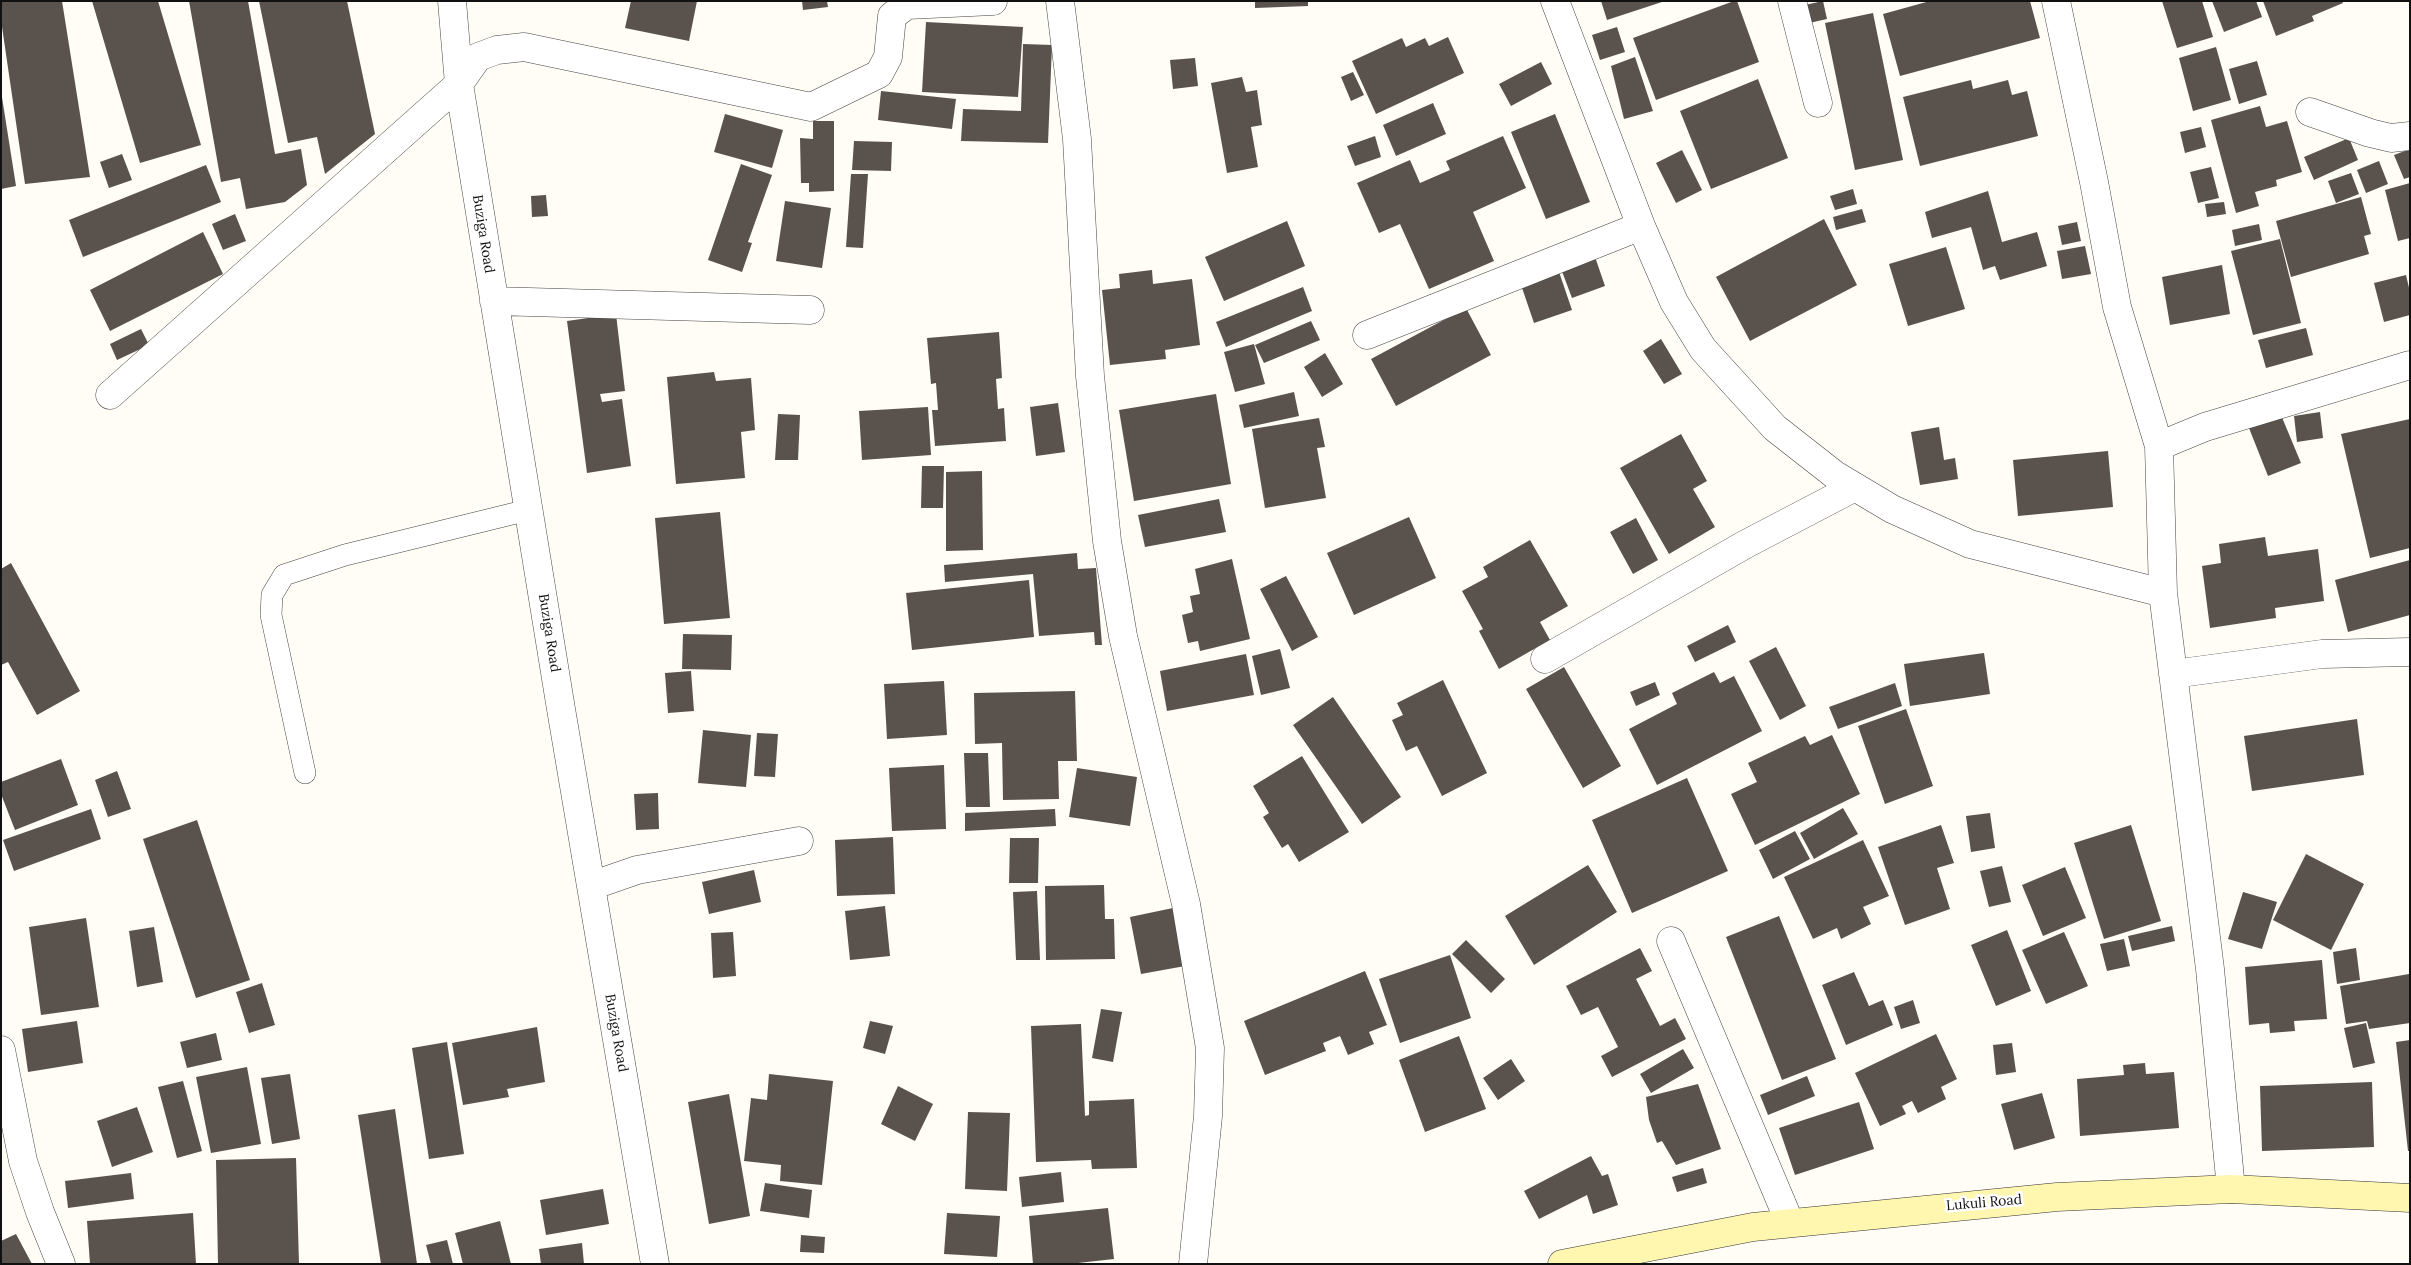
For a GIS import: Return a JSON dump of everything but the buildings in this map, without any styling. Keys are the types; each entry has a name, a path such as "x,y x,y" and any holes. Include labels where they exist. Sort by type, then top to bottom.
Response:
{"street":[{"name":"Buziga Road","path":"452,1 459,84 528,510 655,1264"},
{"path":"110,395 459,84 478,58 497,50 524,47 811,107 879,74 888,57 892,16 907,5 993,1"},
{"path":"1060,1 1077,139 1090,376 1107,541 1123,636 1186,904 1210,1048 1208,1116 1193,1264"},
{"path":"1555,1 1641,226 1674,302 1703,350 1775,428 1836,475 1855,487 1892,509 1970,544 2163,593"},
{"path":"1792,1 1818,103"},
{"path":"2056,1 2094,182 2117,307 2160,446 2163,593 2210,968 2231,1189"},
{"path":"2310,112 2370,133 2391,138 2410,136"},
{"path":"1367,336 1641,226"},
{"path":"494,301 810,310"},
{"path":"2160,446 2205,427 2410,365"},
{"path":"1545,659 1746,544 1855,487"},
{"path":"2173,674 2322,654 2410,652"},
{"path":"591,886 638,870 799,841"},
{"path":"1671,941 1790,1223"},
{"path":"1,1050 24,1161 40,1212 61,1264"},
{"name":"Lukuli Road","path":"1562,1264 1753,1226 2057,1197 2231,1189 2410,1198"}],"lane":[{"path":"305,772 271,615 272,595 284,575 345,555 528,510"}]}
